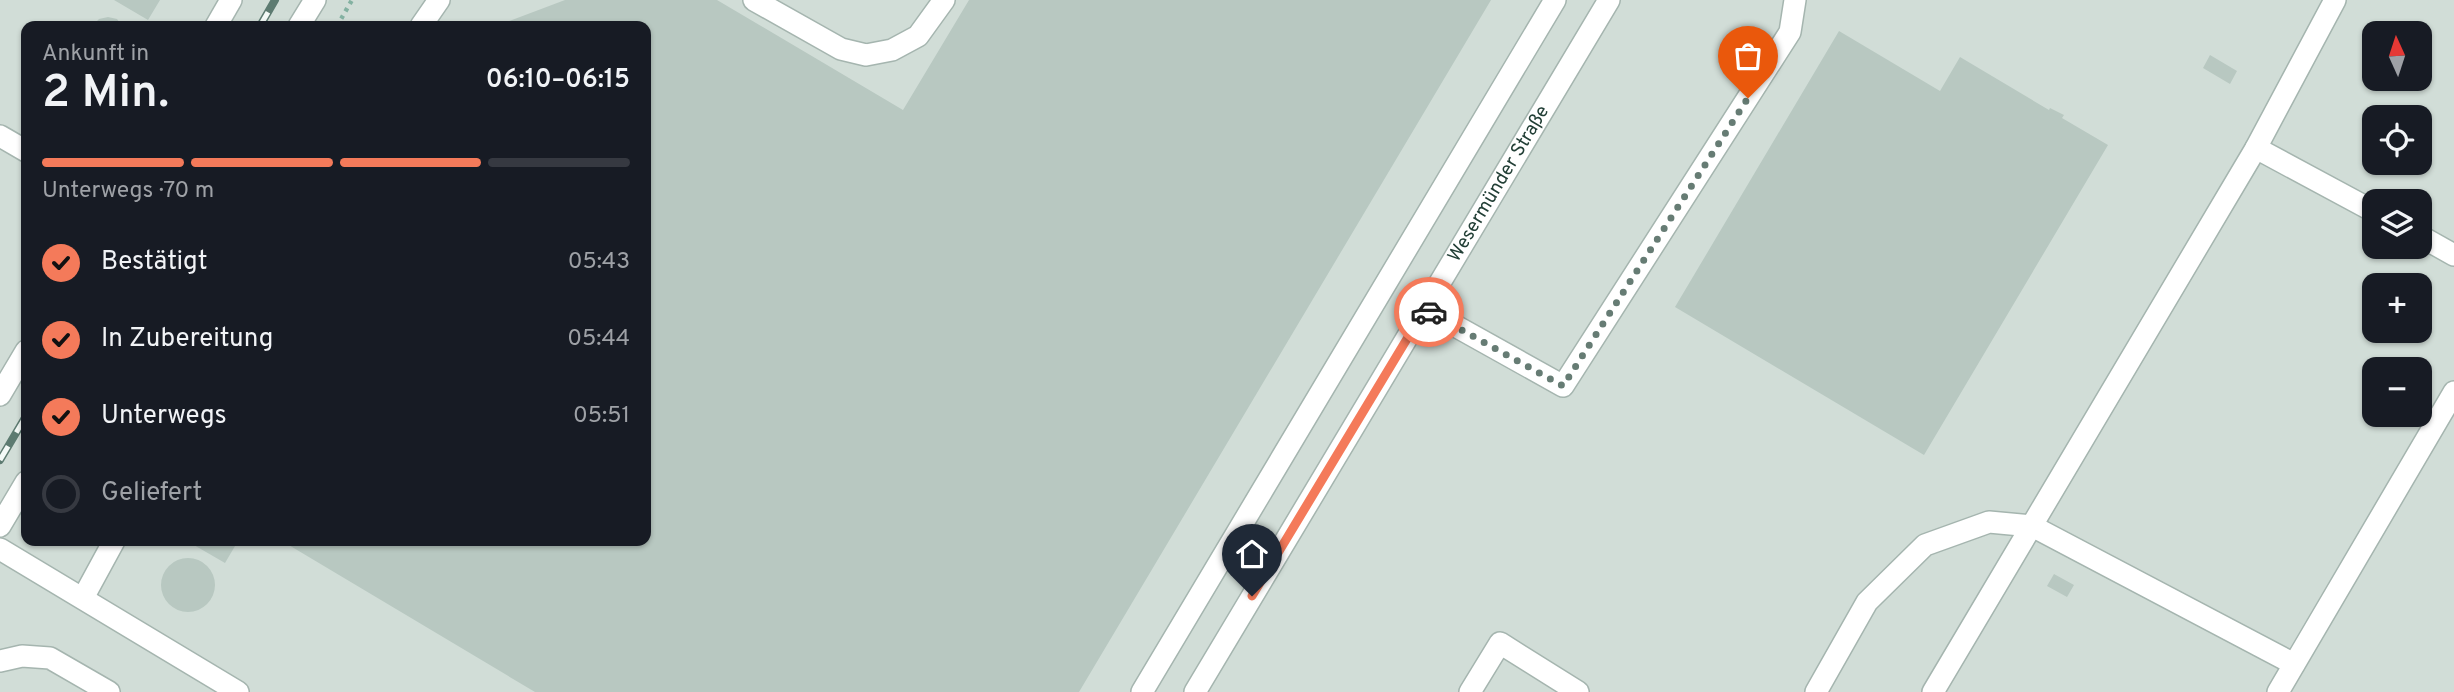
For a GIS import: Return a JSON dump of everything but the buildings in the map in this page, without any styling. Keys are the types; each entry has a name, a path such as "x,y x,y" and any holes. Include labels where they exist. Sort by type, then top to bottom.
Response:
{"street":[{"path":"219,21 232,0"},
{"path":"302,21 315,0"},
{"path":"424,21 439,0"},
{"path":"754,0 841,49 866,55 892,50 918,36 944,0"},
{"path":"1142,692 1555,0"},
{"name":"Wesermünder Straße","path":"1195,692 1609,0"},
{"path":"1425,309 1563,386 1790,32 1795,0"},
{"path":"1933,692 2256,148 2335,0"},
{"path":"0,136 21,148"},
{"path":"2256,148 2362,205"},
{"path":"2432,243 2454,255"},
{"path":"0,395 21,359"},
{"path":"2278,692 2454,392"},
{"path":"0,526 21,490"},
{"path":"1816,692 1867,602 1925,545 1989,522 2032,526 2294,664"},
{"path":"83,597 111,546"},
{"path":"0,549 239,692"},
{"path":"1470,692 1500,643 1578,692"},
{"path":"0,662 22,656 50,658 109,692"}],"path":[{"path":"340,21 352,0"}],"shaded area":[{"path":"0,0 2454,0 2454,692 0,692"}],"railway":[{"path":"263,21 275,0"},
{"path":"0,460 21,424"}],"way so far":[{"path":"1429,312 1563,386 1748,98"}],"route":[{"path":"1252,596 1425,309 1429,312"}]}
